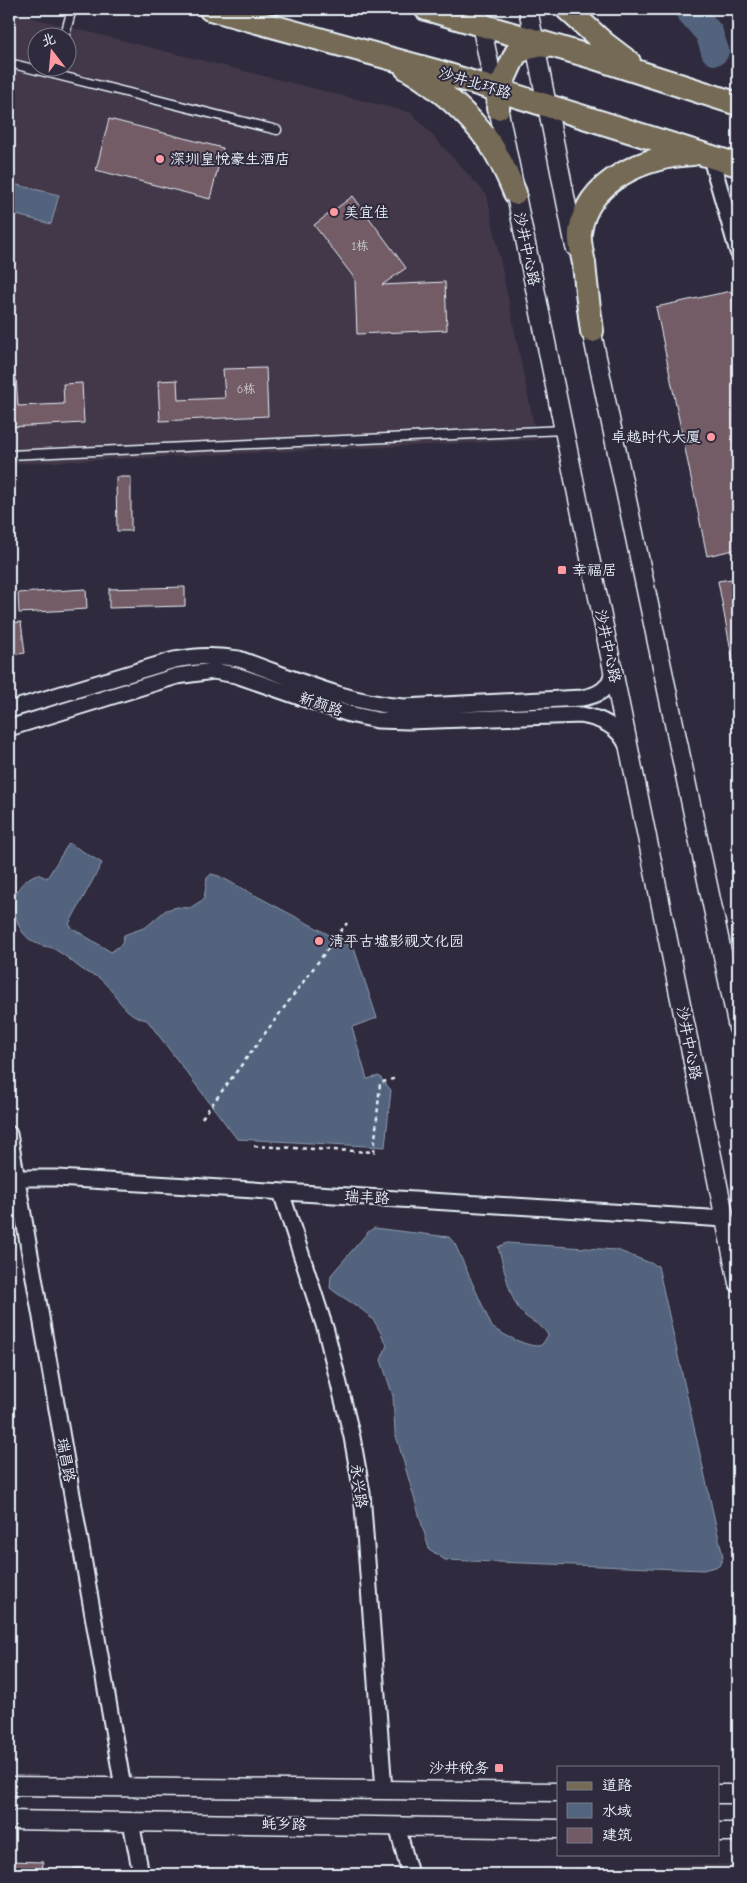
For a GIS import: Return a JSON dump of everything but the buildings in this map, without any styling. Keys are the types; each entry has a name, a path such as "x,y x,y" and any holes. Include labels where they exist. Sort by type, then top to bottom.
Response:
{"main road":[{"name":"沙井北环路","path":"210,9 376,54 497,96 547,105 738,164"},
{"path":"426,9 480,17 534,43 595,58 738,104"},
{"path":"567,9 604,44 626,60 644,71 701,92"},
{"path":"497,96 516,54 534,43"},
{"path":"376,54 394,62 426,82 468,118 489,142 506,172 515,193"},
{"path":"592,332 580,234 588,208 595,197 617,177 648,162 682,154 710,156"}],"street":[{"path":"528,9 592,332 738,1028"},
{"name":"沙井中心路","path":"480,17 738,1283"},
{"path":"710,156 738,252"},
{"name":"新颜路","path":"9,710 174,660 198,656 219,655 239,659 357,700 380,705 404,706 582,698 604,690 609,686 613,672"},
{"name":"新颜路","path":"9,728 177,676 213,671 236,675 349,714 377,720 408,721 581,715 592,717 612,726 619,732 625,740 629,751"},
{"name":"瑞昌路","path":"9,1134 13,1178 124,1787"},
{"name":"瑞丰路","path":"13,1178 57,1178 725,1218"},
{"name":"永兴路","path":"281,1192 326,1331 352,1436 362,1493 384,1790"},
{"path":"9,1786 557,1792"},
{"name":"蚝乡路","path":"9,1820 557,1829"},
{"path":"132,1822 141,1874"},
{"path":"397,1826 410,1874"},
{"path":"720,1832 738,1832"}],"lane":[{"path":"67,28 72,9"},
{"path":"9,62 28,66"},
{"path":"78,77 277,130"},
{"path":"9,455 564,430"}],"path":[{"path":"202,1118 347,924"},
{"path":"254,1146 374,1152 380,1083 396,1078"}],"shaded area":[{"path":"9,12 73,28 28,28 28,78 78,78 78,29 412,113 487,195 537,440 9,464"},
{"path":"738,1864 738,1874 461,1874 464,1870"}],"water":[{"path":"9,183 59,195 51,224 9,213"},
{"path":"69,843 102,863 69,924 72,928 111,952 122,944 124,935 146,927 166,910 177,907 190,908 204,899 207,878 211,874 219,876 354,948 377,1018 352,1027 367,1079 379,1076 391,1090 385,1147 237,1139 147,1020 131,1014 98,977 86,972 63,954 33,942 28,938 17,922 15,897 17,892 25,881 37,874 47,878"},
{"path":"374,1228 449,1237 455,1244 492,1327 508,1337 537,1346 544,1342 548,1335 517,1307 510,1291 498,1247 507,1243 617,1250 658,1266 723,1557 719,1566 703,1570 445,1560 429,1549 395,1432 393,1396 381,1360 387,1345 377,1326 368,1315 330,1288 331,1275 368,1232"}],"waterway":[{"path":"688,9 709,33 715,51"}],"place":[{"name":"深圳皇悦豪生酒店","path":"160,159"},
{"name":"美宜佳","path":"334,212"},
{"name":"卓越时代大厦","path":"711,437"},
{"name":"幸福居","path":"562,570"},
{"name":"清平古墟影视文化园","path":"319,941"},
{"name":"沙井税务","path":"499,1768"}]}
